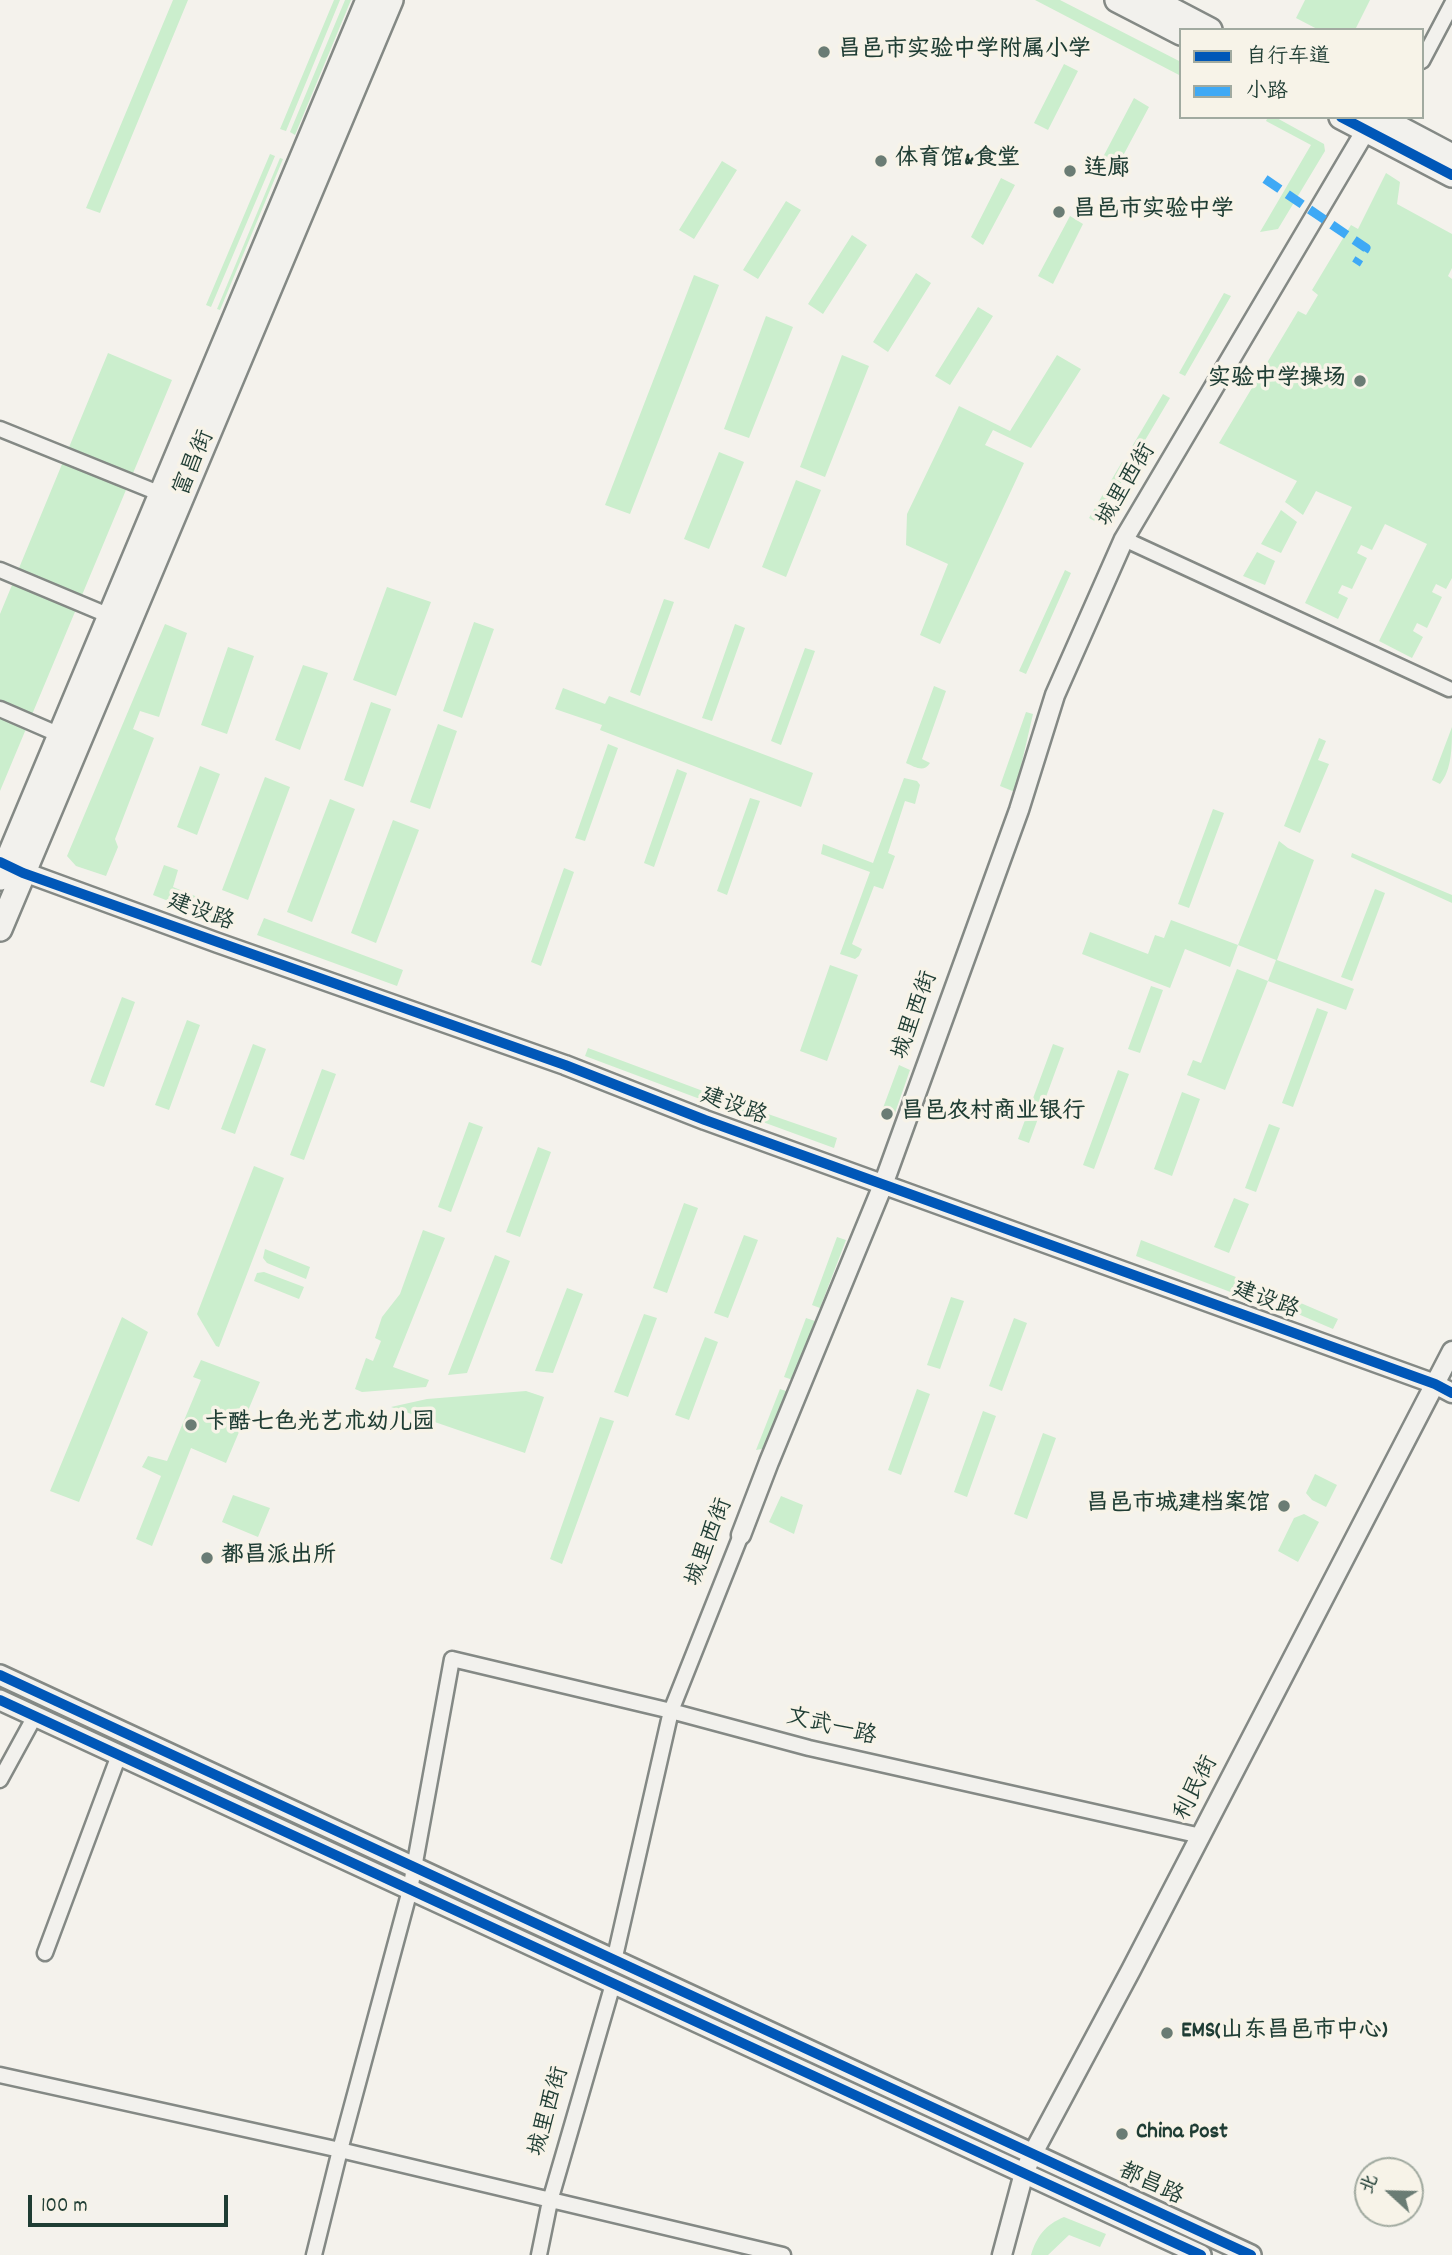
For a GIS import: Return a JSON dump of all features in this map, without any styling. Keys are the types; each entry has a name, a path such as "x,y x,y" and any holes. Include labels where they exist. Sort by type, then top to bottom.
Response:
{"main road":[{"name":"富昌街","path":"0,929 7,869 60,734 368,0"},
{"name":"富昌街","path":"7,869 391,0"},
{"path":"1117,0 1179,32"},
{"path":"1153,0 1206,28"},
{"path":"1360,119 1380,121 1452,156"},
{"path":"1380,121 1452,175"},
{"name":"都昌路","path":"0,1675 1251,2255"},
{"name":"都昌路","path":"0,1700 1201,2255"}],"street":[{"path":"1424,57 1452,4"},
{"name":"城里西街","path":"614,1961 671,1711 769,1462 883,1185 1019,810 1055,695 1124,539 1380,121"},
{"path":"0,429 161,494"},
{"path":"1124,539 1449,689"},
{"path":"0,570 110,615"},
{"path":"0,709 60,734"},
{"name":"建设路","path":"7,869 565,1065 883,1185 1435,1384 1452,1393"},
{"name":"利民街","path":"1002,2255 1024,2173 1032,2155 1452,1351"},
{"name":"文武一路","path":"412,1867 452,1659 671,1711 809,1748 1201,1836"},
{"path":"0,1780 35,1716"},
{"path":"45,1953 119,1755"},
{"path":"314,2255 410,1890 412,1867"},
{"name":"城里西街","path":"539,2255 550,2201 613,1984"},
{"path":"0,2075 340,2150 783,2255"}],"green space":[{"path":"173,0 188,0 100,213 86,208"},
{"path":"334,0 340,0 286,131 280,129"},
{"path":"345,0 351,0 295,135 290,132"},
{"path":"1035,0 1060,0 1179,61 1179,75"},
{"path":"1305,0 1370,0 1356,28 1315,28 1296,18"},
{"path":"1064,64 1078,71 1048,130 1034,123"},
{"path":"1134,98 1149,107 1117,167 1102,159"},
{"path":"1279,119 1324,144 1325,151 1278,229 1260,232 1311,145 1266,121"},
{"path":"270,154 275,156 211,307 206,305"},
{"path":"280,158 283,159 220,310 217,309"},
{"path":"722,161 737,170 694,239 679,230"},
{"name":"实验中学操场","path":"1386,173 1400,182 1397,204 1452,234 1452,268 1448,276 1452,279 1452,578 1446,589 1436,584 1432,592 1442,597 1427,628 1417,623 1413,631 1423,637 1412,658 1379,641 1427,544 1385,524 1372,550 1361,545 1357,553 1367,558 1352,589 1342,585 1338,593 1348,598 1338,619 1305,603 1352,507 1316,491 1303,515 1285,502 1297,481 1219,443 1298,311 1306,315 1318,295 1312,290 1351,225 1358,229"},
{"path":"1001,178 1015,185 983,245 971,237"},
{"path":"786,201 801,210 758,279 743,270"},
{"path":"1070,216 1083,224 1053,284 1038,276"},
{"path":"852,235 867,245 823,314 808,304"},
{"path":"916,273 931,283 888,352 873,342"},
{"path":"694,275 719,285 630,514 605,505"},
{"path":"1224,293 1231,296 1185,376 1179,373"},
{"path":"978,307 993,316 950,385 935,376"},
{"path":"766,316 793,327 749,438 724,429"},
{"path":"108,353 172,380 0,791 0,614"},
{"path":"842,355 869,366 825,477 800,467"},
{"path":"1057,355 1081,369 1031,448 993,430 985,445 1024,463 940,644 920,635 948,564 906,545 907,514 959,406 1010,431"},
{"path":"1163,394 1170,398 1134,459 1127,455"},
{"path":"719,452 744,462 709,549 684,539"},
{"path":"1122,462 1130,467 1098,523 1089,518"},
{"path":"796,480 821,490 786,577 762,567"},
{"path":"1281,510 1297,522 1281,553 1261,544"},
{"path":"1257,552 1275,561 1265,585 1243,576"},
{"path":"1065,570 1071,573 1026,674 1019,671"},
{"path":"387,587 431,602 396,696 353,680"},
{"path":"664,599 674,602 640,696 630,692"},
{"path":"474,622 494,629 462,718 443,711"},
{"path":"165,624 187,633 159,717 140,711 133,729 154,738 115,839 118,847 106,876 76,866 67,856"},
{"path":"735,624 745,628 712,721 702,718"},
{"path":"228,647 254,656 227,734 201,725"},
{"path":"805,648 815,651 781,745 771,741"},
{"path":"303,665 328,673 300,750 275,740"},
{"path":"934,686 946,691 922,759 930,763 925,768 919,768 906,763"},
{"path":"563,688 605,704 609,696 813,773 801,807 600,730 602,725 555,709"},
{"path":"371,702 391,709 363,787 344,780"},
{"path":"1026,712 1033,714 1015,792 1000,786"},
{"path":"438,724 457,731 430,809 410,802"},
{"path":"1452,727 1449,765 1440,784 1432,780"},
{"path":"1319,738 1326,741 1318,760 1329,764 1300,833 1284,826"},
{"path":"608,744 618,748 585,841 575,838"},
{"path":"200,766 220,774 197,835 177,827"},
{"path":"677,769 687,773 654,867 644,863"},
{"path":"265,777 290,787 248,900 222,890"},
{"path":"904,778 917,781 920,785 915,804 905,801 888,853 895,856 883,889 874,886 852,944 862,949 855,959 840,954 870,872 821,854 823,844 873,863"},
{"path":"750,798 760,801 727,895 717,891"},
{"path":"330,799 355,809 312,922 287,912"},
{"path":"1213,809 1224,813 1189,908 1178,904"},
{"path":"393,820 419,830 376,943 351,933"},
{"path":"1279,841 1314,860 1277,960 1354,989 1346,1010 1268,981 1276,960 1238,945"},
{"path":"1352,853 1452,895 1452,903 1351,857"},
{"path":"164,865 178,870 173,887 222,907 217,920 153,895"},
{"path":"564,868 574,872 541,966 531,962"},
{"path":"1375,889 1385,893 1352,981 1341,977"},
{"path":"264,918 403,970 397,986 257,935"},
{"path":"1171,920 1238,945 1230,967 1185,949 1170,988 1082,954 1090,932 1148,954 1155,935 1164,938"},
{"path":"830,965 858,975 827,1061 800,1051"},
{"path":"1237,969 1268,981 1225,1090 1187,1075 1193,1060 1201,1063"},
{"path":"1151,986 1163,990 1140,1053 1128,1049"},
{"path":"122,997 135,1002 104,1087 90,1082"},
{"path":"1317,1008 1328,1012 1293,1107 1282,1103"},
{"path":"187,1020 200,1025 169,1110 155,1105"},
{"path":"253,1044 266,1049 235,1134 221,1129"},
{"path":"1053,1044 1064,1048 1029,1143 1018,1139"},
{"path":"588,1048 703,1091 700,1099 585,1056"},
{"path":"899,1065 910,1070 895,1113 883,1108"},
{"path":"322,1069 336,1074 304,1160 290,1155"},
{"path":"1118,1070 1129,1074 1094,1169 1083,1165"},
{"path":"1182,1092 1200,1099 1172,1176 1154,1169"},
{"path":"722,1098 837,1138 834,1148 719,1106"},
{"path":"469,1122 483,1127 451,1212 438,1207"},
{"path":"1269,1124 1280,1128 1256,1192 1245,1188"},
{"path":"538,1147 551,1152 520,1237 506,1232"},
{"path":"254,1166 284,1178 219,1347 197,1314"},
{"path":"1234,1198 1249,1204 1229,1253 1214,1247"},
{"path":"684,1203 698,1208 667,1293 653,1288"},
{"path":"423,1230 445,1238 393,1367 429,1380 426,1387 362,1392 355,1389 366,1358 373,1361 381,1341 375,1338 382,1317 400,1294"},
{"path":"744,1235 758,1240 728,1318 714,1313"},
{"path":"837,1237 846,1240 820,1308 812,1305"},
{"path":"1141,1240 1259,1286 1254,1301 1136,1256"},
{"path":"265,1249 310,1267 306,1279 267,1263 263,1258"},
{"path":"495,1255 510,1261 467,1373 448,1375"},
{"path":"264,1272 304,1287 299,1299 254,1281 257,1273"},
{"path":"567,1288 583,1294 553,1373 535,1371"},
{"path":"951,1297 964,1301 940,1369 927,1365"},
{"path":"1289,1298 1338,1319 1333,1329 1284,1308"},
{"path":"644,1314 657,1318 628,1397 614,1392"},
{"path":"122,1317 148,1332 79,1502 50,1491"},
{"path":"806,1318 815,1321 793,1380 784,1377"},
{"path":"1014,1318 1027,1323 1002,1391 989,1386"},
{"path":"705,1337 718,1342 689,1420 675,1415"},
{"path":"201,1360 260,1382 226,1463 191,1448 152,1546 136,1539 161,1476 142,1467 148,1456 167,1461 201,1380 193,1377"},
{"path":"780,1389 789,1392 767,1448 756,1450"},
{"path":"917,1389 930,1394 901,1475 888,1470"},
{"path":"526,1391 544,1397 525,1453 391,1407 427,1399"},
{"path":"983,1411 996,1416 967,1497 954,1492"},
{"path":"600,1417 614,1421 562,1564 550,1559"},
{"path":"1043,1433 1056,1438 1027,1519 1014,1514"},
{"path":"1315,1474 1337,1485 1326,1507 1312,1500 1306,1493"},
{"path":"233,1495 270,1508 258,1537 222,1522"},
{"path":"781,1496 803,1505 794,1534 769,1522"},
{"path":"1304,1514 1319,1522 1298,1562 1278,1551 1294,1518"},
{"path":"1064,2217 1106,2234 1100,2247 1069,2235 1048,2255 1031,2255 1043,2232"}],"marked path":[{"path":"1265,179 1366,248 1356,264"}],"cycle path":[{"path":"1345,119 1452,175"},
{"path":"0,862 23,873 565,1065 705,1120 1435,1384 1452,1393"},
{"path":"0,1675 1251,2255"},
{"path":"0,1700 1201,2255"}],"place":[{"name":"昌邑市实验中学附属小学","path":"824,52"},
{"name":"体育馆&食堂","path":"881,161"},
{"name":"连廊","path":"1070,171"},
{"name":"昌邑市实验中学","path":"1059,212"},
{"name":"实验中学操场","path":"1360,381"},
{"name":"昌邑农村商业银行","path":"887,1114"},
{"name":"卡酷七色光艺术幼儿园","path":"191,1425"},
{"name":"昌邑市城建档案馆","path":"1284,1506"},
{"name":"都昌派出所","path":"207,1558"},
{"name":"EMS(山东昌邑市中心)","path":"1167,2033"},
{"name":"China Post","path":"1122,2134"}]}
